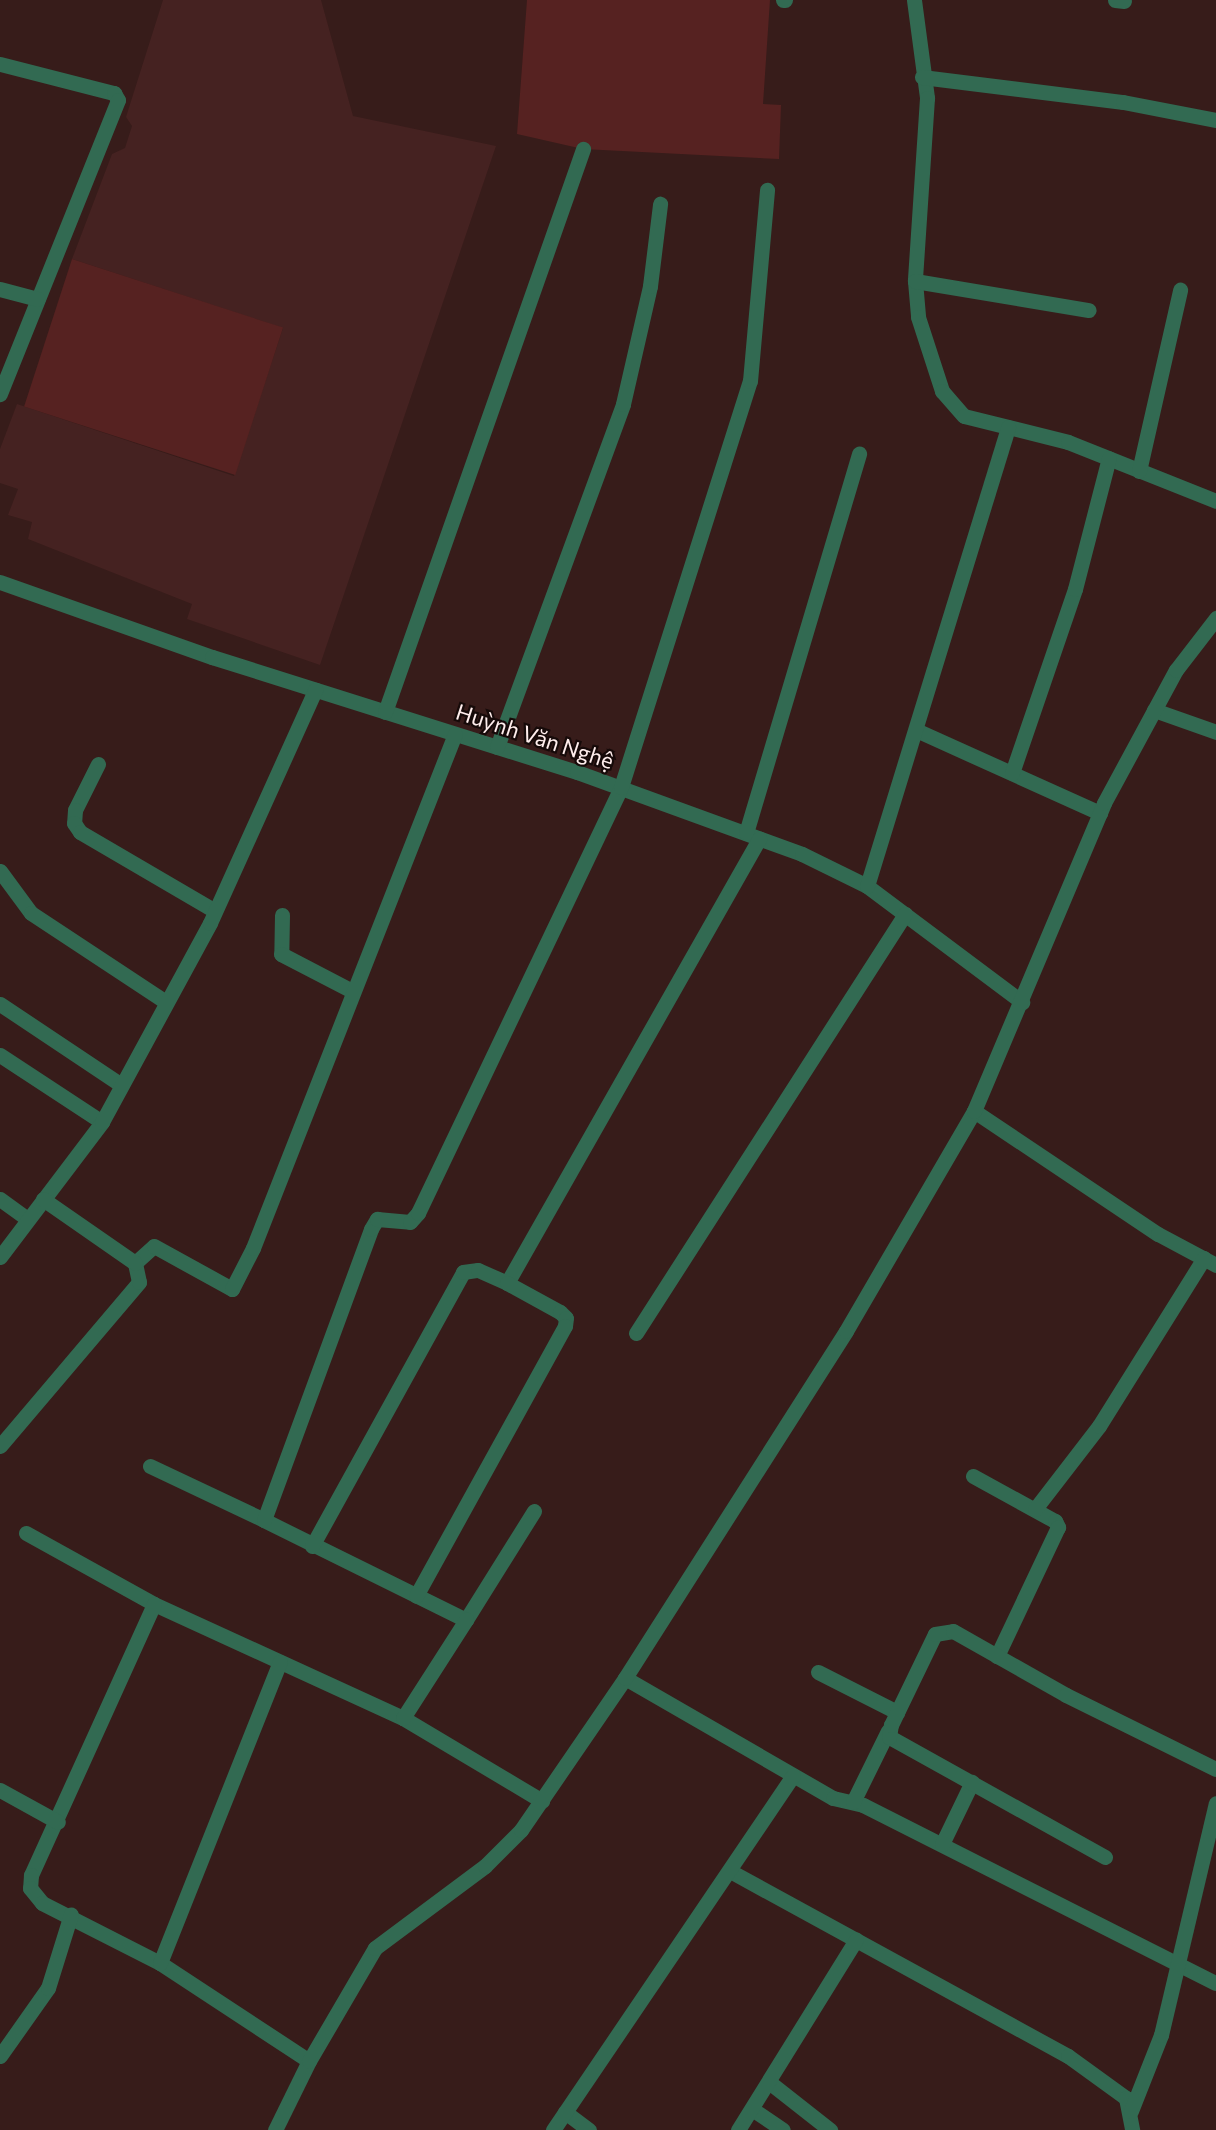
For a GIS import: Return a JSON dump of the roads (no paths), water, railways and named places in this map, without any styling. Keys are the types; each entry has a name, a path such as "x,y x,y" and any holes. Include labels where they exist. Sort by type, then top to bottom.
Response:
{"street":[{"path":"914,0 927,132 915,281 918,317 942,391 964,416 1068,442 1216,501"},
{"path":"0,64 114,93 118,100 0,394"},
{"path":"922,77 1123,102 1216,120"},
{"path":"385,712 583,149"},
{"path":"264,1520 371,1229 377,1219 410,1222 418,1213 621,787 750,381 767,190"},
{"path":"497,747 623,404 650,286 660,204"},
{"path":"915,281 1089,310"},
{"path":"0,289 38,299"},
{"path":"1139,471 1180,290"},
{"path":"867,886 1008,427"},
{"path":"507,1283 752,836 860,453"},
{"path":"1012,773 1076,589 1109,458"},
{"name":"Huỳnh Văn Nghệ","path":"0,582 315,690 621,787 802,854 867,886 1022,1002"},
{"path":"275,2130 309,2061 375,1948 485,1866 521,1830 542,1801 625,1678 846,1330 974,1111 1100,813 1176,670 1216,618"},
{"path":"0,1257 102,1122 120,1084 215,910 315,690"},
{"path":"1154,710 1216,732"},
{"path":"916,730 1100,813"},
{"path":"135,1263 154,1246 232,1289 253,1248 352,991 455,734"},
{"path":"98,764 75,810 74,823 80,832 215,910"},
{"path":"0,871 31,913 166,1002"},
{"path":"636,1333 905,914"},
{"path":"282,915 281,954 352,991"},
{"path":"0,1004 120,1084"},
{"path":"0,1056 102,1122"},
{"path":"974,1111 1158,1234 1210,1262 1099,1426 1035,1509"},
{"path":"0,1199 28,1219"},
{"path":"0,1446 139,1282 135,1263 43,1199"},
{"path":"312,1546 463,1272 478,1270 507,1283 560,1312 566,1318 565,1326 416,1596"},
{"path":"150,1466 466,1620"},
{"path":"974,1476 1035,1509 1058,1527 998,1656"},
{"path":"403,1718 534,1511"},
{"path":"26,1533 154,1604 403,1718 542,1801"},
{"path":"154,1604 58,1822 31,1875 30,1888 42,1903 71,1914 160,1963 309,2061"},
{"path":"853,1803 935,1634 953,1631 1216,1769"},
{"path":"160,1963 280,1662"},
{"path":"818,1672 897,1712"},
{"path":"625,1678 833,1798 853,1803 942,1844 1216,1983"},
{"path":"888,1731 889,1737 1105,1857"},
{"path":"554,2130 794,1776"},
{"path":"942,1844 972,1782"},
{"path":"0,1790 58,1822"},
{"path":"1132,2130 1131,2111 1161,2035 1216,1803"},
{"path":"730,1871 1068,2056 1117,2090 1131,2111"},
{"path":"0,2056 48,1988 71,1914"},
{"path":"738,2130 856,1940"},
{"path":"769,2082 830,2130"},
{"path":"752,2109 783,2130"},
{"path":"566,2112 589,2130"}]}
